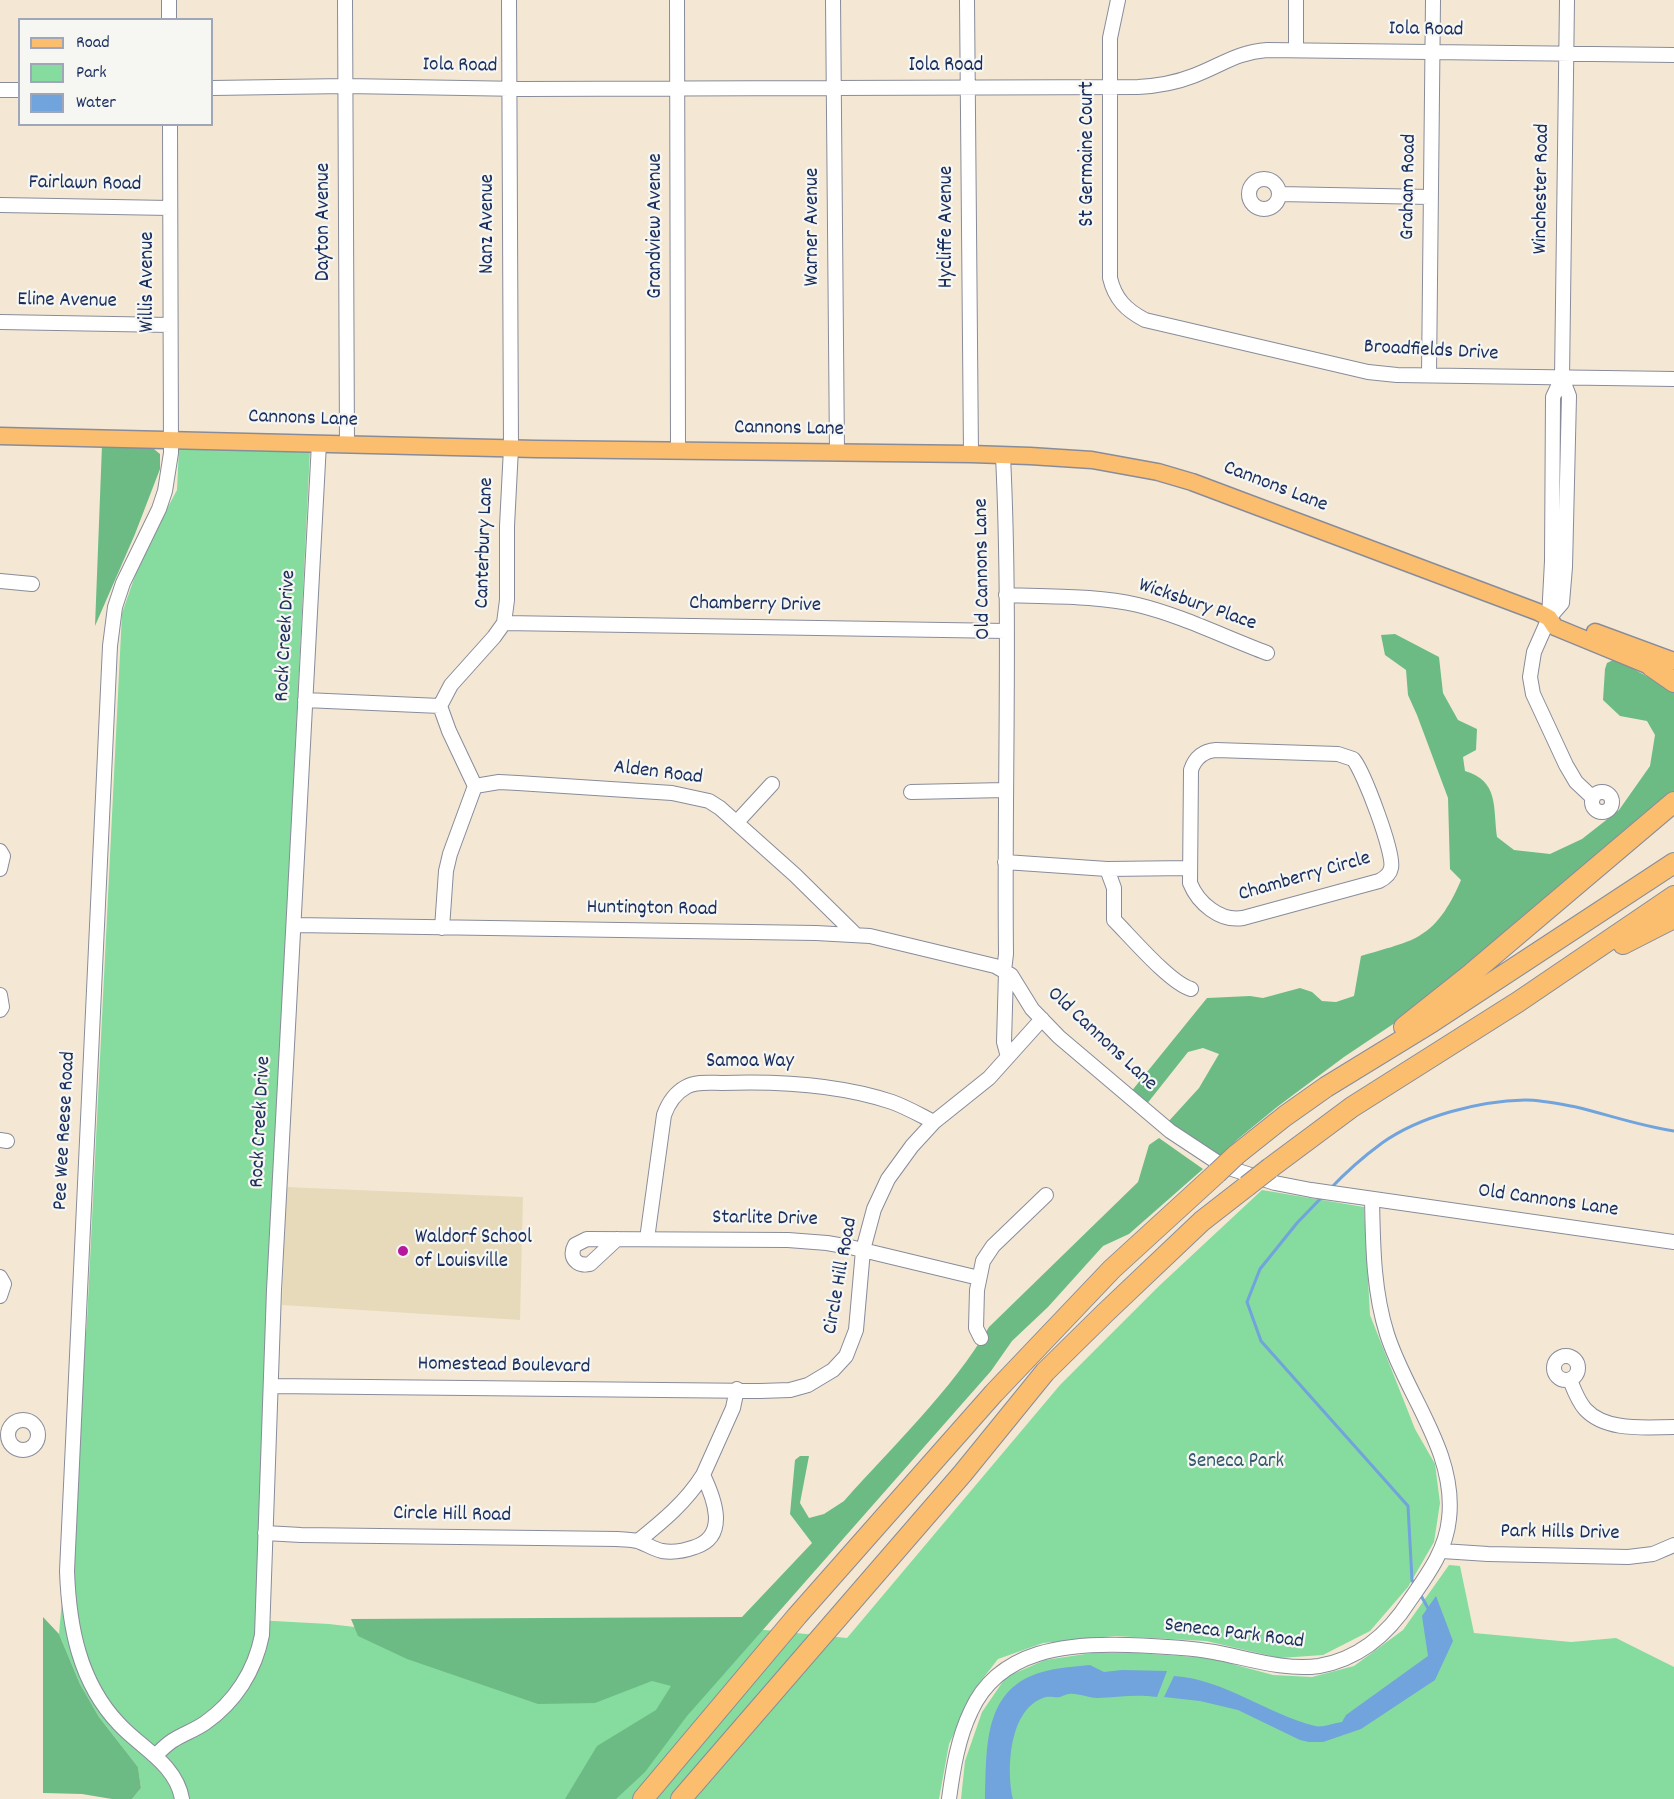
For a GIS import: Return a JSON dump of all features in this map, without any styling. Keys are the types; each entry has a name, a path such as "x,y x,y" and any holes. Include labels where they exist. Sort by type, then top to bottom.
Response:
{"highway":[{"path":"1650,662 1674,682"},
{"path":"643,1799 797,1616 994,1393 1112,1269 1236,1155 1472,974 1674,802"},
{"path":"1326,1087 1432,1022 1674,863"},
{"path":"681,1799 963,1473 1046,1372 1105,1312 1202,1221 1352,1107 1518,1002 1674,896"},
{"path":"1518,1002 1674,918"}],"main road":[{"name":"Cannons Lane","path":"0,436 511,448 971,454 1092,460 1158,472 1192,482 1538,612 1549,618 1555,627 1650,662 1674,675"},
{"name":"Cannons Lane","path":"1650,662 1674,661"}],"street":[{"path":"169,0 169,18"},
{"name":"Dayton Avenue","path":"345,0 347,444"},
{"name":"Nanz Avenue","path":"509,0 511,448"},
{"name":"Grandview Avenue","path":"676,0 678,451"},
{"name":"Warner Avenue","path":"833,0 837,453"},
{"name":"Hycliffe Avenue","path":"967,0 971,454"},
{"name":"St Germaine Court","path":"1118,0 1111,27 1109,87 1110,278 1113,290 1123,306"},
{"path":"1296,0 1296,50"},
{"name":"Graham Road","path":"1428,375 1433,0"},
{"name":"Winchester Road","path":"1567,0 1562,378 1569,396 1567,469 1549,618 1534,652 1530,677 1533,694 1576,782 1593,798"},
{"name":"Iola Road","path":"213,88 346,86 677,89 1138,87 1166,84 1194,76 1243,53 1253,51 1674,55"},
{"path":"0,90 18,90"},
{"name":"Willis Avenue","path":"170,126 172,439"},
{"path":"1279,194 1430,197"},
{"name":"Fairlawn Road","path":"0,205 170,208"},
{"name":"Broadfields Drive","path":"1123,306 1145,320 1350,369 1397,375 1674,379"},
{"name":"Eline Avenue","path":"0,322 170,325"},
{"name":"Winchester Road","path":"1559,535 1553,470 1553,397 1562,378"},
{"name":"Pee Wee Reese Road","path":"172,439 165,490 159,509 123,583 115,607 110,646 67,1571 71,1623 78,1653 88,1679 101,1702 118,1723 155,1756 174,1777 182,1799"},
{"name":"Rock Creek Drive","path":"155,1756 172,1741 205,1723 221,1710 236,1693 253,1667 262,1635 271,1386 319,443"},
{"name":"Canterbury Lane","path":"440,706 451,685 495,637 504,623 507,600 507,526 511,448"},
{"name":"Old Cannons Lane","path":"1003,456 1006,595 1005,972 1011,975 1032,1009 1059,1036 1170,1131 1216,1161 1254,1178 1311,1190 1674,1242"},
{"path":"1553,470 1567,469"},
{"path":"0,581 32,584"},
{"name":"Wicksbury Place","path":"1006,595 1090,598 1137,605 1183,619 1267,653"},
{"name":"Chamberry Drive","path":"504,623 1006,631"},
{"path":"305,700 440,706 475,786 446,871 442,928"},
{"name":"Chamberry Circle","path":"1216,750 1338,753 1353,759 1362,775 1387,841 1392,862 1389,874 1379,881 1234,920 1222,917 1197,896 1190,883 1190,868 1191,770 1198,757 1205,752 1216,750"},
{"name":"Alden Road","path":"475,786 499,782 518,783 672,793 709,801 737,822 856,935"},
{"path":"737,822 772,784"},
{"path":"911,792 1005,790"},
{"path":"0,851 3,856 0,869"},
{"path":"1005,862 1107,869 1190,868"},
{"path":"1107,869 1114,888 1114,920 1169,975 1184,987 1191,989"},
{"name":"Huntington Road","path":"294,925 856,935 870,936 995,966 1005,972"},
{"path":"1005,972 1004,1042 1008,1057"},
{"path":"0,995 2,1006 0,1010"},
{"name":"Circle Hill Road","path":"737,1389 774,1391 808,1385 825,1376 840,1364 851,1348 856,1330 863,1250 874,1209 888,1179 912,1146 934,1122 989,1078 1042,1019"},
{"name":"Samoa Way","path":"647,1239 664,1115 677,1093 686,1087 704,1083 732,1082 804,1084 893,1102 934,1122"},
{"path":"981,1338 976,1328 979,1278 983,1260 1046,1195"},
{"name":"Seneca Park Road","path":"949,1799 961,1737 975,1703 998,1675 1029,1656 1070,1647 1103,1644 1211,1652 1293,1666 1317,1666 1333,1662 1365,1648 1381,1635 1405,1607 1439,1555 1449,1520 1449,1484 1442,1458 1399,1367 1382,1316 1373,1260 1372,1199"},
{"name":"Starlite Drive","path":"617,1239 809,1241 863,1250 979,1278"},
{"path":"0,1277 4,1289 0,1296"},
{"path":"1570,1380 1583,1407 1602,1421 1623,1427 1674,1427"},
{"name":"Homestead Boulevard","path":"271,1386 737,1389"},
{"path":"639,1541 681,1504 703,1475 733,1408 737,1389"},
{"name":"Circle Hill Road","path":"265,1533 617,1539 639,1541 656,1549 679,1552 700,1546 710,1537 717,1521 713,1495 703,1475"},
{"name":"Park Hills Drive","path":"1439,1555 1628,1557 1653,1554 1674,1545"}],"shaded area":[{"name":"Waldorf School of Louisville","path":"286,1187 523,1197 520,1320 282,1305"}],"green space":[{"path":"102,445 149,445 160,454 160,469 95,626"},
{"name":"Seneca Park","path":"179,447 310,450 255,1620 329,1624 389,1631 765,1630 847,1638 1060,1385 1159,1286 1262,1190 1364,1207 1370,1315 1415,1429 1435,1464 1440,1503 1434,1542 1408,1587 1370,1631 1323,1655 1280,1658 1206,1641 1115,1636 1043,1643 998,1659 977,1686 949,1744 939,1799 132,1799 141,1788 138,1767 99,1717 80,1684 59,1634 87,1321 122,613 142,556 177,490"},
{"path":"1395,634 1439,657 1443,693 1458,720 1477,729 1476,750 1463,757 1465,771 1476,775 1489,788 1494,806 1497,837 1514,850 1550,854 1582,839 1619,810 1650,766 1655,735 1647,721 1620,716 1603,700 1605,669 1607,663 1615,659 1674,691 1674,794 1432,998 1344,1057 1277,1107 1220,1156 1168,1122 1199,1088 1219,1054 1203,1048 1188,1052 1146,1105 1130,1093 1207,998 1250,996 1263,998 1300,988 1312,992 1322,1001 1336,1002 1354,996 1361,956 1407,942 1426,931 1444,911 1461,880 1450,869 1448,798 1408,695 1406,670 1385,655 1381,635"},
{"path":"1159,1138 1203,1169 1129,1234 1103,1246 1048,1307 1012,1341 991,1371 687,1716 645,1772 616,1799 565,1799 597,1746 656,1710 671,1686 652,1681 595,1703 538,1704 407,1659 358,1636 351,1619 742,1617 812,1543 790,1514 795,1460 800,1456 809,1456 800,1503 809,1518 824,1514 844,1501 940,1395 989,1327 1138,1182 1149,1145"},
{"path":"1449,1565 1460,1566 1474,1633 1571,1642 1616,1638 1674,1667 1674,1799 961,1799 965,1761 982,1712 1006,1677 1045,1660 1092,1653 1136,1653 1210,1658 1273,1675 1312,1677 1354,1666 1403,1630"},
{"path":"43,1617 59,1634 80,1684 99,1717 138,1767 141,1788 132,1799 43,1793"}],"water":[{"path":"1436,1596 1453,1641 1435,1680 1361,1729 1323,1742 1309,1742 1300,1740 1238,1710 1200,1701 1164,1697 1174,1676 1210,1683 1297,1721 1315,1726 1342,1722 1346,1715 1428,1656 1422,1616"},
{"path":"1090,1665 1104,1672 1167,1671 1157,1697 1097,1698 1069,1694 1046,1697 1034,1703 1024,1713 1013,1740 1010,1772 1013,1799 985,1799 990,1728 1003,1698 1015,1685 1038,1673"}],"waterway":[{"path":"1330,1189 1361,1159 1397,1133 1432,1118 1489,1103 1525,1100 1550,1102 1674,1131"},
{"path":"1323,1196 1297,1223 1260,1269 1247,1302 1261,1341 1408,1506 1414,1584"},
{"path":"1419,1592 1429,1610"}],"place":[{"name":"Waldorf School of Louisville","path":"403,1251"}]}
